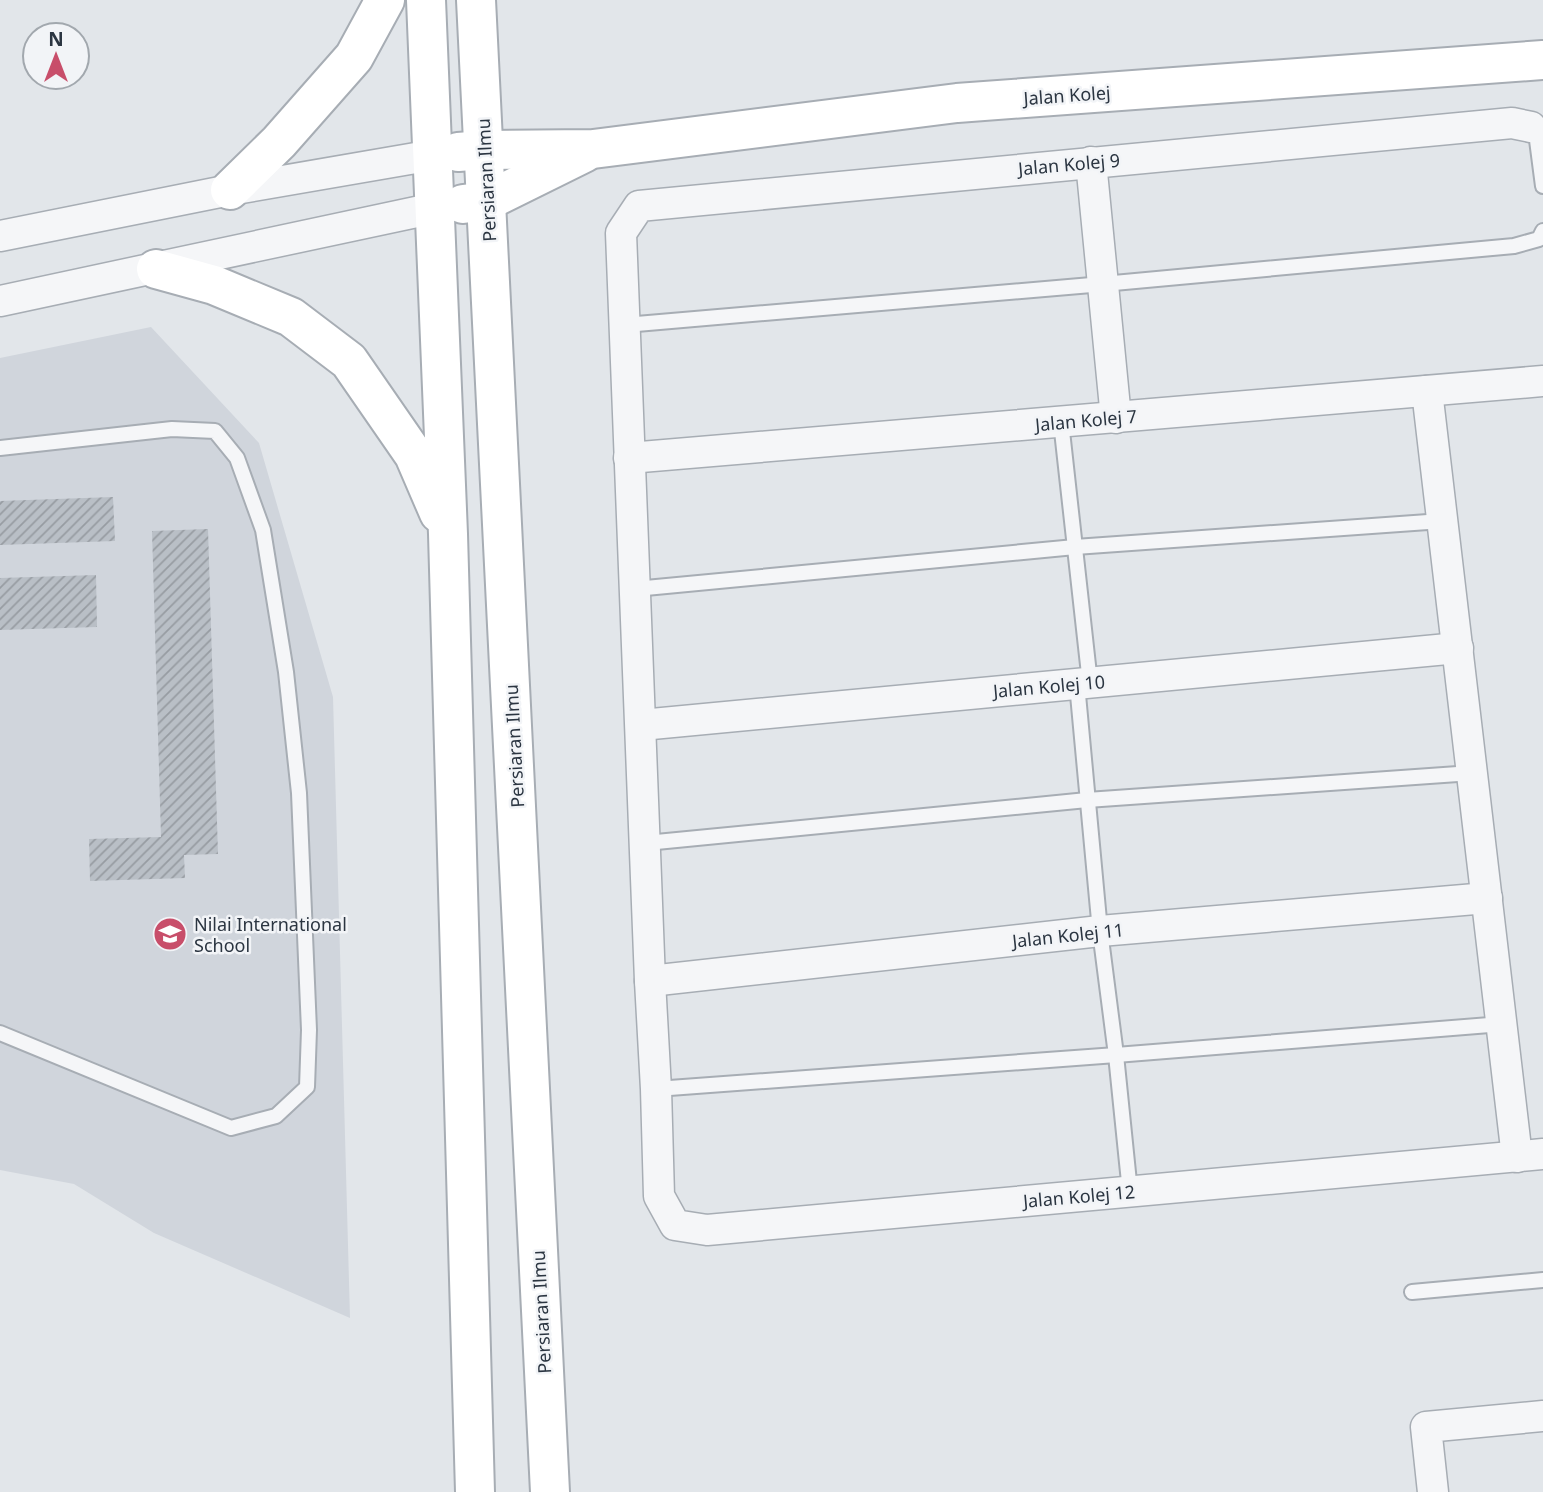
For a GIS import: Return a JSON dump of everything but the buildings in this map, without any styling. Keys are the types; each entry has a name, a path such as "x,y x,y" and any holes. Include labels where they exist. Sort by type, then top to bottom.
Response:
{"main road":[{"path":"230,190 279,142 355,57 385,0"},
{"path":"426,0 448,534 475,1492"},
{"name":"Persiaran Ilmu","path":"476,0 550,1492"},
{"name":"Jalan Kolej","path":"593,149 957,103 1543,60"},
{"path":"433,155 484,150 593,149"},
{"path":"435,208 487,201 593,149"},
{"path":"156,269 214,285 291,317 349,361 414,455 448,534"}],"street":[{"name":"Jalan Kolej 9","path":"625,325 621,233 639,206 1512,123 1531,127"},
{"path":"0,236 230,190 433,155"},
{"path":"1091,162 1116,418"},
{"path":"0,301 435,208"},
{"path":"625,325 656,1089"},
{"name":"Jalan Kolej 7","path":"629,458 1543,382"},
{"path":"1427,391 1502,1024 1530,1156"},
{"name":"Jalan Kolej 10","path":"640,725 1458,648"},
{"name":"Jalan Kolej 11","path":"650,981 1100,931 1487,898"},
{"name":"Jalan Kolej 12","path":"656,1089 659,1196 675,1225 707,1230 1530,1156"},
{"path":"1433,1492 1426,1427 1543,1416"}],"lane":[{"path":"1531,127 1537,140 1543,186"},
{"path":"625,325 1514,246 1539,239 1543,231"},
{"path":"1061,422 1075,547 1084,683 1087,800 1130,1192"},
{"path":"0,448 172,429 215,431 237,458 262,530 286,672 299,793 309,1030 307,1087 276,1116 231,1128 0,1033"},
{"path":"635,589 1075,547 1443,521"},
{"path":"646,843 1087,800 1472,773"},
{"path":"656,1089 1502,1024"},
{"path":"1412,1292 1543,1280"}],"shaded area":[{"name":"Nilai International School","path":"151,327 259,443 333,697 350,1318 154,1233 74,1184 0,1170 0,358"}],"place":[{"name":"Nilai International School","path":"170,934"}]}
